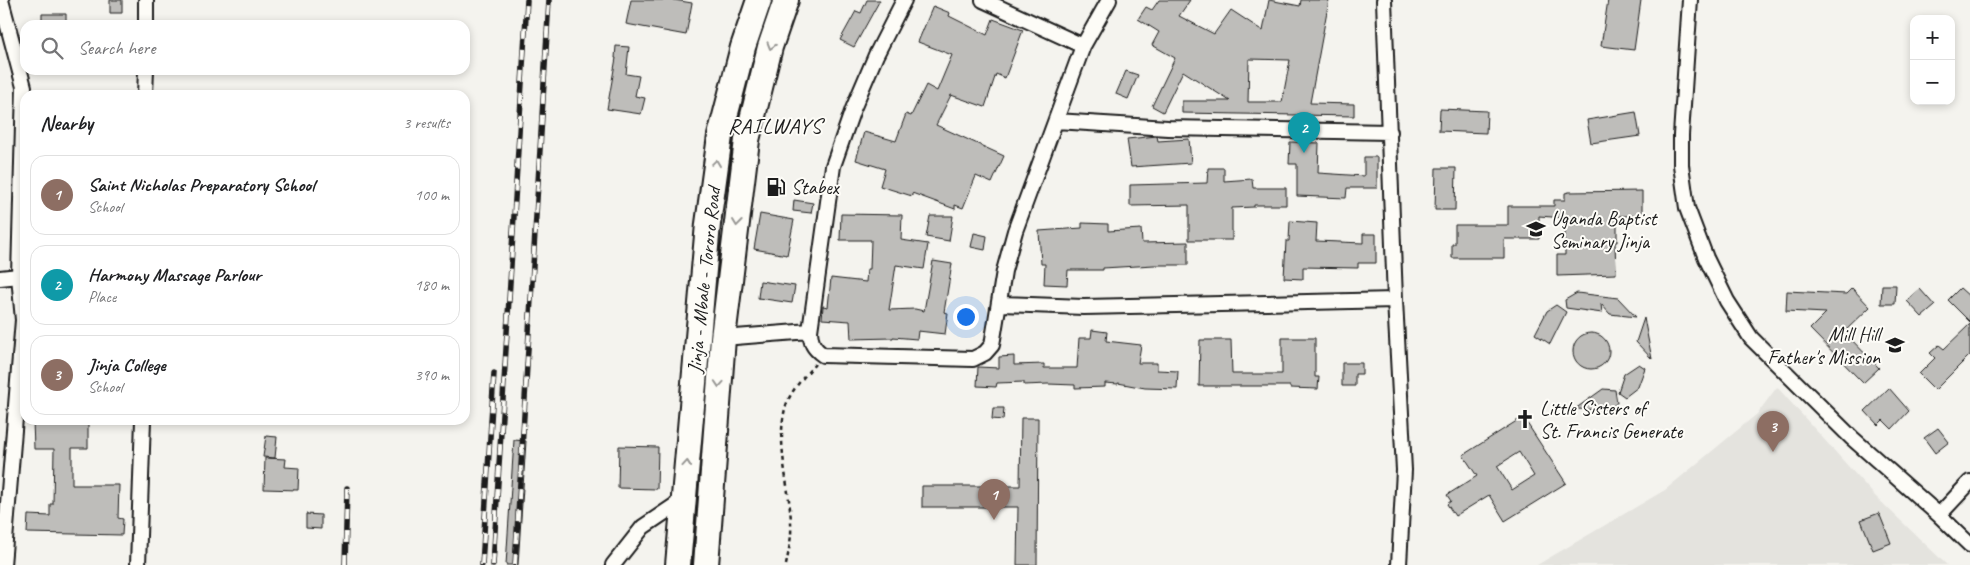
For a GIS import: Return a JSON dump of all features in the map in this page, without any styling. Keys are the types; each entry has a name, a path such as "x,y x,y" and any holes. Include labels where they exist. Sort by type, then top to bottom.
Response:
{"highway":[{"name":"Jinja - Mbale - Tororo Road","path":"678,565 708,224 720,136 743,47 759,0"},
{"name":"Jinja - Mbale - Tororo Road","path":"706,565 723,338 747,140 770,47 786,0"}],"street":[{"path":"1,0 20,72"},
{"path":"146,0 146,20"},
{"path":"904,0 876,55 833,166 810,331 814,349 822,355 973,359 985,353 992,344 1004,271 1015,231 1083,46 1109,0"},
{"path":"983,0 1083,46"},
{"path":"1384,0 1395,300 1404,470 1400,565"},
{"path":"1690,0 1681,135 1681,165 1687,208 1706,258 1726,301 1751,338 1852,438 1970,545"},
{"path":"21,75 24,90"},
{"path":"146,75 146,90"},
{"path":"1056,121 1168,128 1390,132"},
{"path":"20,238 20,285"},
{"path":"0,278 19,276"},
{"path":"1000,304 1084,306 1395,300"},
{"path":"723,338 810,331"},
{"path":"3,565 20,367"},
{"path":"138,565 143,425"},
{"path":"1939,515 1970,482"},
{"path":"613,565 643,527 684,500"}],"path":[{"path":"786,565 791,534 783,437 785,407 799,383 822,355"}],"shaded area":[{"path":"1777,387 1875,496 1947,565 1537,565 1665,490 1757,414"}],"building":[{"path":"110,0 122,0 122,13 110,13"},
{"path":"631,0 674,0 692,3 686,35 626,24"},
{"path":"867,0 880,0 854,47 840,40 856,11 861,13"},
{"path":"1159,0 1190,0 1179,16 1214,34 1231,10 1263,31 1269,0 1300,6 1301,0 1329,0 1310,103 1354,104 1354,116 1182,113 1182,101 1230,101 1183,71 1163,112 1152,106 1175,58 1152,45 1159,32 1138,19 1146,7 1152,10","holes":["1249,59 1290,60 1282,102 1248,102"]},
{"path":"1608,0 1641,0 1634,50 1601,46"},
{"path":"933,6 950,13 949,16 987,35 993,19 1023,30 1005,78 996,74 985,107 951,95 936,125 1004,156 992,183 976,176 963,208 955,205 955,209 912,193 912,196 880,186 885,169 856,160 864,132 896,141 906,114 911,116 926,85 937,91 952,55 918,42"},
{"path":"42,14 66,14 66,20 42,20"},
{"path":"616,46 629,47 626,74 639,76 635,96 645,98 641,114 607,109 616,58"},
{"path":"1126,71 1138,75 1128,99 1116,94"},
{"path":"1440,109 1487,111 1486,133 1439,131"},
{"path":"1636,112 1640,136 1591,143 1587,120"},
{"path":"1157,136 1158,141 1189,139 1191,163 1131,167 1127,139"},
{"path":"1290,142 1319,143 1318,173 1364,176 1364,157 1377,157 1377,188 1347,188 1346,198 1297,196 1297,164 1289,164"},
{"path":"1208,168 1224,168 1224,181 1252,179 1253,188 1286,188 1286,205 1254,205 1254,207 1232,208 1232,240 1189,240 1189,205 1130,206 1130,185 1207,183"},
{"path":"1436,168 1456,168 1455,210 1435,210"},
{"path":"1642,191 1642,216 1617,216 1617,242 1615,242 1616,274 1557,276 1557,255 1565,255 1565,218 1539,216 1539,239 1504,239 1504,258 1452,258 1452,244 1455,244 1455,225 1508,225 1508,206 1554,206 1554,200 1565,200 1565,193 1569,192"},
{"path":"794,200 813,203 811,213 793,211"},
{"path":"760,214 794,220 787,255 754,249"},
{"path":"841,214 902,215 901,240 928,244 924,269 896,265 889,310 915,309 924,311 933,261 952,264 944,312 948,313 945,334 918,331 917,339 893,337 851,339 850,321 822,319 823,306 828,307 831,278 866,282 867,269 870,269 871,240 840,240"},
{"path":"930,216 953,216 949,241 926,237"},
{"path":"1290,221 1317,223 1316,241 1363,243 1363,234 1376,234 1376,263 1358,263 1358,268 1303,267 1303,279 1284,278 1286,241 1289,241"},
{"path":"1082,223 1108,224 1108,231 1141,229 1142,243 1188,242 1188,265 1068,270 1067,285 1044,284 1045,264 1041,264 1039,231 1082,228"},
{"path":"974,233 987,236 985,250 971,247"},
{"path":"760,281 795,286 792,303 758,298"},
{"path":"1882,285 1896,285 1895,304 1881,304"},
{"path":"1852,288 1870,307 1844,332 1879,368 1863,383 1810,329 1826,313 1786,311 1787,291 1846,294"},
{"path":"1960,288 1970,297 1970,322 1948,300"},
{"path":"1920,289 1935,306 1922,317 1907,301"},
{"path":"1577,293 1618,298 1636,317 1610,314 1601,304 1602,313 1566,308 1565,300"},
{"path":"1556,305 1566,312 1550,344 1535,334 1547,311"},
{"path":"1644,318 1652,359 1636,342"},
{"path":"1970,324 1970,355 1935,390 1919,374 1935,358 1930,353 1939,345 1944,349"},
{"path":"1092,330 1107,332 1106,341 1141,345 1138,363 1157,363 1157,370 1178,371 1177,389 1145,388 1118,383 1105,383 1105,387 1075,388 1075,385 1024,385 1024,382 997,383 996,387 977,386 978,367 999,368 999,357 1014,356 1014,365 1044,364 1044,368 1077,368 1079,338 1091,338"},
{"path":"1591,333 1598,334 1604,338 1608,344 1608,358 1604,364 1598,368 1591,369 1584,368 1578,364 1574,358 1573,351 1574,344 1578,338 1584,334"},
{"path":"1282,338 1315,338 1315,377 1319,377 1318,389 1290,388 1290,386 1199,386 1200,340 1231,340 1232,374 1282,374"},
{"path":"1342,363 1362,363 1362,374 1355,374 1355,386 1342,386"},
{"path":"1639,364 1645,368 1638,387 1625,397 1618,392 1624,374"},
{"path":"1889,388 1909,411 1892,429 1883,420 1878,425 1865,411"},
{"path":"1603,389 1615,390 1617,403 1607,410 1575,409"},
{"path":"993,408 1004,408 1003,420 992,419"},
{"path":"1523,417 1566,483 1505,521 1489,495 1455,516 1447,504 1451,501 1447,495 1477,476 1463,455","holes":["1519,452 1534,476 1512,490 1497,466"]},
{"path":"1021,418 1038,418 1037,565 1017,565 1018,507 922,507 922,486 1020,486"},
{"path":"33,425 88,425 88,448 72,448 72,485 119,485 118,518 123,519 122,535 27,533 28,515 50,516 50,504 53,504 54,449 34,449"},
{"path":"1938,428 1949,442 1935,453 1924,438"},
{"path":"266,436 277,437 275,458 263,457"},
{"path":"514,440 526,441 518,565 506,565"},
{"path":"619,446 658,447 657,489 618,488"},
{"path":"265,458 286,459 285,467 299,468 298,490 264,489"},
{"path":"1879,513 1891,543 1873,550 1861,520"},
{"path":"306,514 321,515 321,529 306,528"}],"railway":[{"path":"493,565 527,0"},
{"path":"515,565 549,0"},
{"path":"482,565 494,373"},
{"path":"345,565 347,488"}],"place":[{"name":"Harmony Massage Parlour","path":"1304,153"},
{"name":"Stabex","path":"776,187"},
{"name":"Uganda Baptist Seminary Jinja","path":"1536,229"},
{"name":"Mill Hill Father's Mission","path":"1895,345"},
{"name":"Little Sisters of St. Francis Generate","path":"1525,419"},
{"name":"Jinja College","path":"1773,452"},
{"name":"Saint Nicholas Preparatory School","path":"994,520"}],"district":[{"name":"RAILWAYS","path":"775,126"}]}
